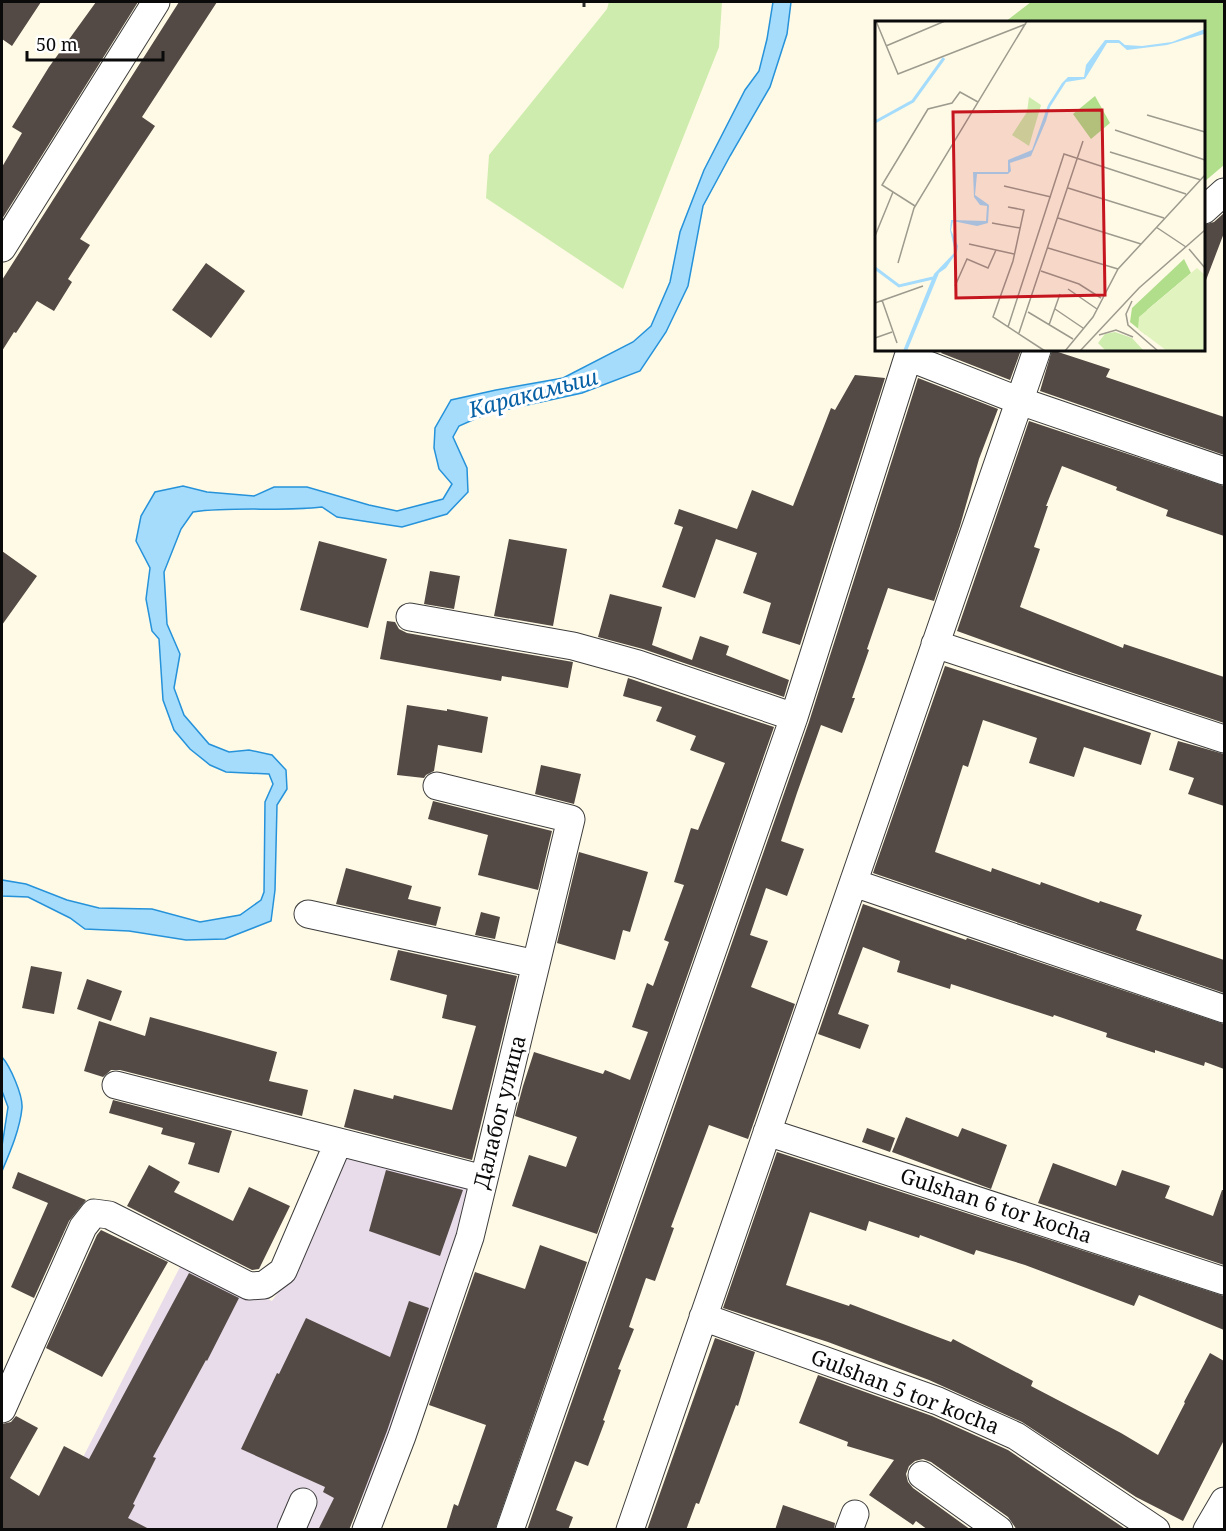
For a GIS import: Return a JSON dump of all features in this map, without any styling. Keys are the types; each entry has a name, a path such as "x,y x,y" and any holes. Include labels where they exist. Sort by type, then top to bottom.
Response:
{"street":[{"path":"2,248 156,2"},
{"path":"1205,208 1224,192"},
{"path":"630,1530 1037,351"},
{"path":"510,1530 794,717 908,357 1020,401 1224,471"},
{"path":"410,617 573,646 638,664 794,717"},
{"path":"935,644 1224,739"},
{"name":"Далабог улица","path":"366,1530 402,1436 470,1237 571,819 437,786"},
{"path":"854,884 1224,1009"},
{"path":"308,914 536,964"},
{"path":"116,1085 484,1179"},
{"name":"Gulshan 6 tor kocha","path":"767,1132 1224,1281"},
{"path":"2,1409 82,1227 93,1213 109,1215 249,1286 264,1285 283,1271 338,1143"},
{"name":"Gulshan 5 tor kocha","path":"703,1317 938,1401 1016,1436 1156,1530"},
{"path":"921,1475 999,1530"},
{"path":"1207,1530 1224,1501"},
{"path":"291,1530 303,1502"}],"path":[{"path":"584,2 584,7"}],"shaded area":[{"path":"341,1151 475,1188 392,1437 347,1529 46,1530 184,1259 272,1301 279,1291"}],"green space":[{"path":"609,2 722,2 719,47 623,289 486,198 489,155 607,9"},
{"path":"1031,2 1224,2 1224,165 1205,181 1205,21 1006,21"}],"water":[{"name":"Каракамыш","path":"773,2 791,2 787,34 770,87 703,206 688,286 666,332 640,371 582,393 486,414 459,426 453,437 467,468 468,492 447,514 402,527 337,517 322,507 209,510 193,512 181,529 164,572 167,624 180,654 174,688 184,715 209,744 229,752 249,750 272,755 286,770 287,789 277,805 275,890 271,921 225,939 186,940 129,931 85,929 70,918 28,897 2,896 2,880 26,884 67,900 99,908 152,909 200,922 240,915 261,900 264,892 265,802 273,784 269,774 226,772 210,765 190,749 174,730 163,700 159,639 152,631 146,599 150,568 136,541 141,516 155,492 183,486 207,492 254,496 274,487 307,487 397,511 443,499 452,484 439,469 434,448 435,428 451,400 563,378 633,342 651,326 670,282 680,232 704,170 745,90 759,71"},
{"path":"2,1057 15,1081 22,1108 17,1132 2,1171 2,1146 8,1107 2,1091"}],"building":[{"path":"2,2 41,2 12,46 2,39"},
{"path":"96,2 138,2 2,219 2,167 22,133 12,127 49,67"},
{"path":"179,2 217,2 142,117 155,126 80,239 90,245 68,279 72,282 54,311 37,301 2,351 2,280"},
{"path":"1224,213 1224,233 1205,283 1205,224 1214,222"},
{"path":"206,263 245,291 211,338 172,310"},
{"path":"942,351 1021,351 1010,380 941,353"},
{"path":"1052,351 1110,369 1106,377 1224,417 1224,455 1040,391"},
{"path":"855,375 885,378 800,645 762,633 771,603 743,593 757,553 716,539 695,598 662,587 683,527 674,524 679,509 737,529 752,490 793,506 831,408 835,410"},
{"path":"918,378 998,409 979,459 960,526 934,601 888,588 852,698 855,698 842,733 821,725 781,841 804,849 787,896 766,888 750,935 768,941 751,987 795,1004 748,1139 709,1125 671,1227 674,1228 655,1281 646,1278 629,1327 634,1329 618,1369 621,1370 588,1466 575,1461 556,1510 573,1517 568,1530 527,1530 809,722"},
{"path":"1029,421 1224,486 1224,536 1166,516 1168,510 1062,466 1046,506 1048,506 1034,547 1040,549 1020,607 1123,648 1124,644 1224,677 1224,723 1073,673 957,631"},
{"path":"509,539 567,549 553,626 494,616"},
{"path":"319,541 387,559 368,628 300,610"},
{"path":"2,551 37,576 2,625"},
{"path":"430,571 460,576 454,609 424,604"},
{"path":"610,594 662,607 652,645 692,660 700,636 729,646 726,655 789,680 784,697 643,649 598,637"},
{"path":"387,621 395,622 399,629 407,633 573,662 568,688 502,676 501,681 380,659"},
{"path":"945,666 1151,733 1141,765 1084,747 1074,777 1029,763 1037,738 983,720 968,767 963,765 935,852 991,872 992,868 1040,885 1041,882 1099,903 1100,901 1142,915 1136,930 1224,960 1224,993 873,873"},
{"path":"628,678 774,727 597,1234 512,1206 529,1155 566,1167 577,1137 515,1116 523,1086 534,1052 603,1074 605,1070 630,1080 648,1032 632,1027 647,983 653,986 669,942 664,940 684,885 674,882 691,828 698,830 725,763 690,750 696,736 656,721 662,707 623,696"},
{"path":"407,705 447,711 447,709 488,717 482,753 438,745 434,771 424,778 397,775"},
{"path":"1178,741 1224,754 1224,806 1188,794 1194,778 1169,770"},
{"path":"541,765 581,774 574,804 535,794"},
{"path":"433,801 552,831 538,890 478,875 488,835 428,819"},
{"path":"579,852 648,872 630,932 623,930 615,960 557,943"},
{"path":"346,868 412,886 408,899 441,907 436,926 336,904"},
{"path":"863,904 1224,1024 1224,1069 1205,1062 1204,1066 1155,1050 1155,1053 1106,1037 1107,1033 1054,1015 1053,1017 951,984 950,989 897,972 900,961 863,947 838,1014 869,1025 860,1049 818,1034"},
{"path":"481,912 500,917 495,939 475,935"},
{"path":"398,950 517,976 472,1160 344,1127 354,1089 393,1099 394,1095 452,1110 476,1026 442,1018 447,995 390,980"},
{"path":"31,966 62,972 54,1014 22,1008"},
{"path":"87,979 122,991 111,1021 77,1009"},
{"path":"150,1017 277,1052 269,1081 308,1090 302,1116 120,1070 111,1070 103,1077 84,1071 99,1021 145,1036"},
{"path":"113,1100 232,1131 219,1173 188,1164 195,1143 161,1134 163,1128 109,1113"},
{"path":"906,1117 958,1137 962,1128 1007,1145 991,1189 892,1152"},
{"path":"867,1128 895,1138 890,1152 862,1142"},
{"path":"777,1152 1224,1296 1224,1330 1139,1295 1134,1306 1025,1265 976,1250 974,1255 920,1235 919,1238 869,1221 866,1231 810,1212 786,1285 849,1306 850,1304 951,1342 953,1339 1033,1381 1031,1386 1158,1455 1210,1353 1224,1361 1224,1440 1183,1521 1136,1497 1022,1422 929,1380 828,1342 723,1308"},
{"path":"1053,1163 1116,1186 1122,1170 1170,1186 1165,1198 1213,1216 1222,1190 1224,1190 1224,1265 1038,1203"},
{"path":"149,1165 180,1182 174,1192 233,1221 249,1187 290,1206 259,1269 252,1270 127,1206"},
{"path":"386,1170 463,1190 440,1256 369,1231"},
{"path":"18,1172 86,1200 69,1221 34,1298 11,1287 48,1203 12,1188"},
{"path":"101,1230 168,1262 102,1377 46,1348"},
{"path":"540,1245 587,1262 495,1530 446,1530 454,1504 458,1506 486,1425 429,1405 475,1272 525,1289"},
{"path":"189,1273 239,1298 207,1361 153,1457 156,1458 133,1504 135,1505 128,1518 151,1530 2,1530 2,1424 11,1422 16,1416 38,1428 10,1478 39,1496 64,1446 89,1459"},
{"path":"409,1301 429,1308 387,1431 355,1515 349,1530 318,1530 334,1498 323,1492 325,1487 241,1449 306,1318 390,1357"},
{"path":"715,1338 755,1352 738,1406 736,1405 699,1504 696,1503 686,1530 647,1530"},
{"path":"818,1375 932,1416 1008,1450 1127,1530 1017,1530 1008,1517 931,1462 923,1459 909,1466 906,1474 908,1482 971,1530 928,1530 916,1521 913,1525 869,1495 894,1460 847,1446 848,1442 799,1423"},
{"path":"783,1505 835,1523 834,1530 775,1530"}]}
